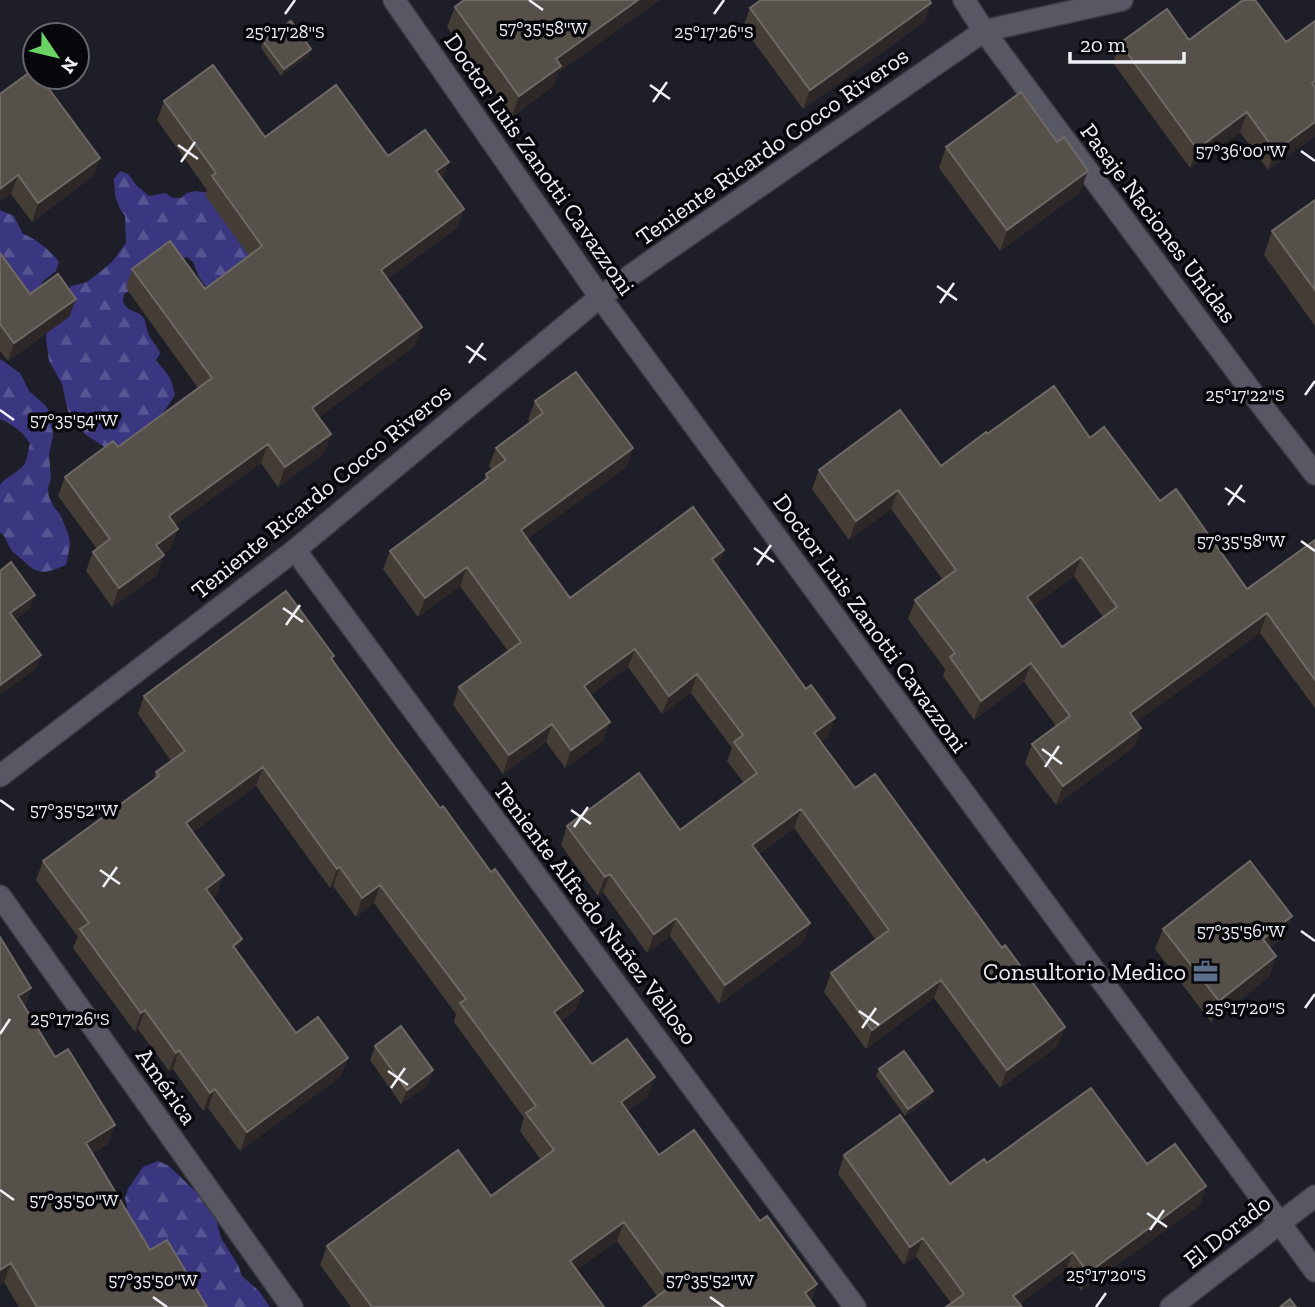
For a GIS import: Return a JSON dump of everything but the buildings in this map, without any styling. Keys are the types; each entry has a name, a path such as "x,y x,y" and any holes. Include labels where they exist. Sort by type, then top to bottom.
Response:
{"street":[{"name":"Doctor Luis Zanotti Cavazzoni","path":"394,0 600,298 1315,1271"},
{"name":"Pasaje Naciones Unidas","path":"964,0 984,31 1315,474"},
{"path":"984,31 1122,0"},
{"name":"Teniente Ricardo Cocco Riveros","path":"0,776 295,551 600,298 984,31"},
{"name":"Teniente Alfredo Nuñez Velloso","path":"295,551 855,1307"},
{"name":"América","path":"0,896 292,1307"},
{"name":"El Dorado","path":"1171,1307 1315,1196"}],"green space":[{"path":"120,171 128,174 149,196 165,193 173,198 181,198 195,191 219,194 285,230 234,266 208,290 193,262 187,257 178,259 124,294 125,305 142,316 160,354 156,360 170,378 175,395 142,436 111,451 86,435 69,415 62,384 49,361 46,339 47,323 71,286 87,282 100,272 112,262 126,243 125,216 115,195 114,179"},
{"path":"0,210 14,216 23,234 42,245 59,262 56,271 42,282 39,291 0,317"},
{"path":"0,359 20,373 29,391 52,415 49,497 60,514 70,545 66,565 49,571 30,567 12,551 0,532 0,485 24,464 30,443 17,429 0,419"},
{"path":"158,1161 169,1166 195,1191 208,1194 220,1217 217,1223 221,1238 242,1276 259,1291 270,1307 60,1307 122,1230 128,1189 143,1167"}],"place":[{"name":"Consultorio Medico","path":"1206,971"}]}
